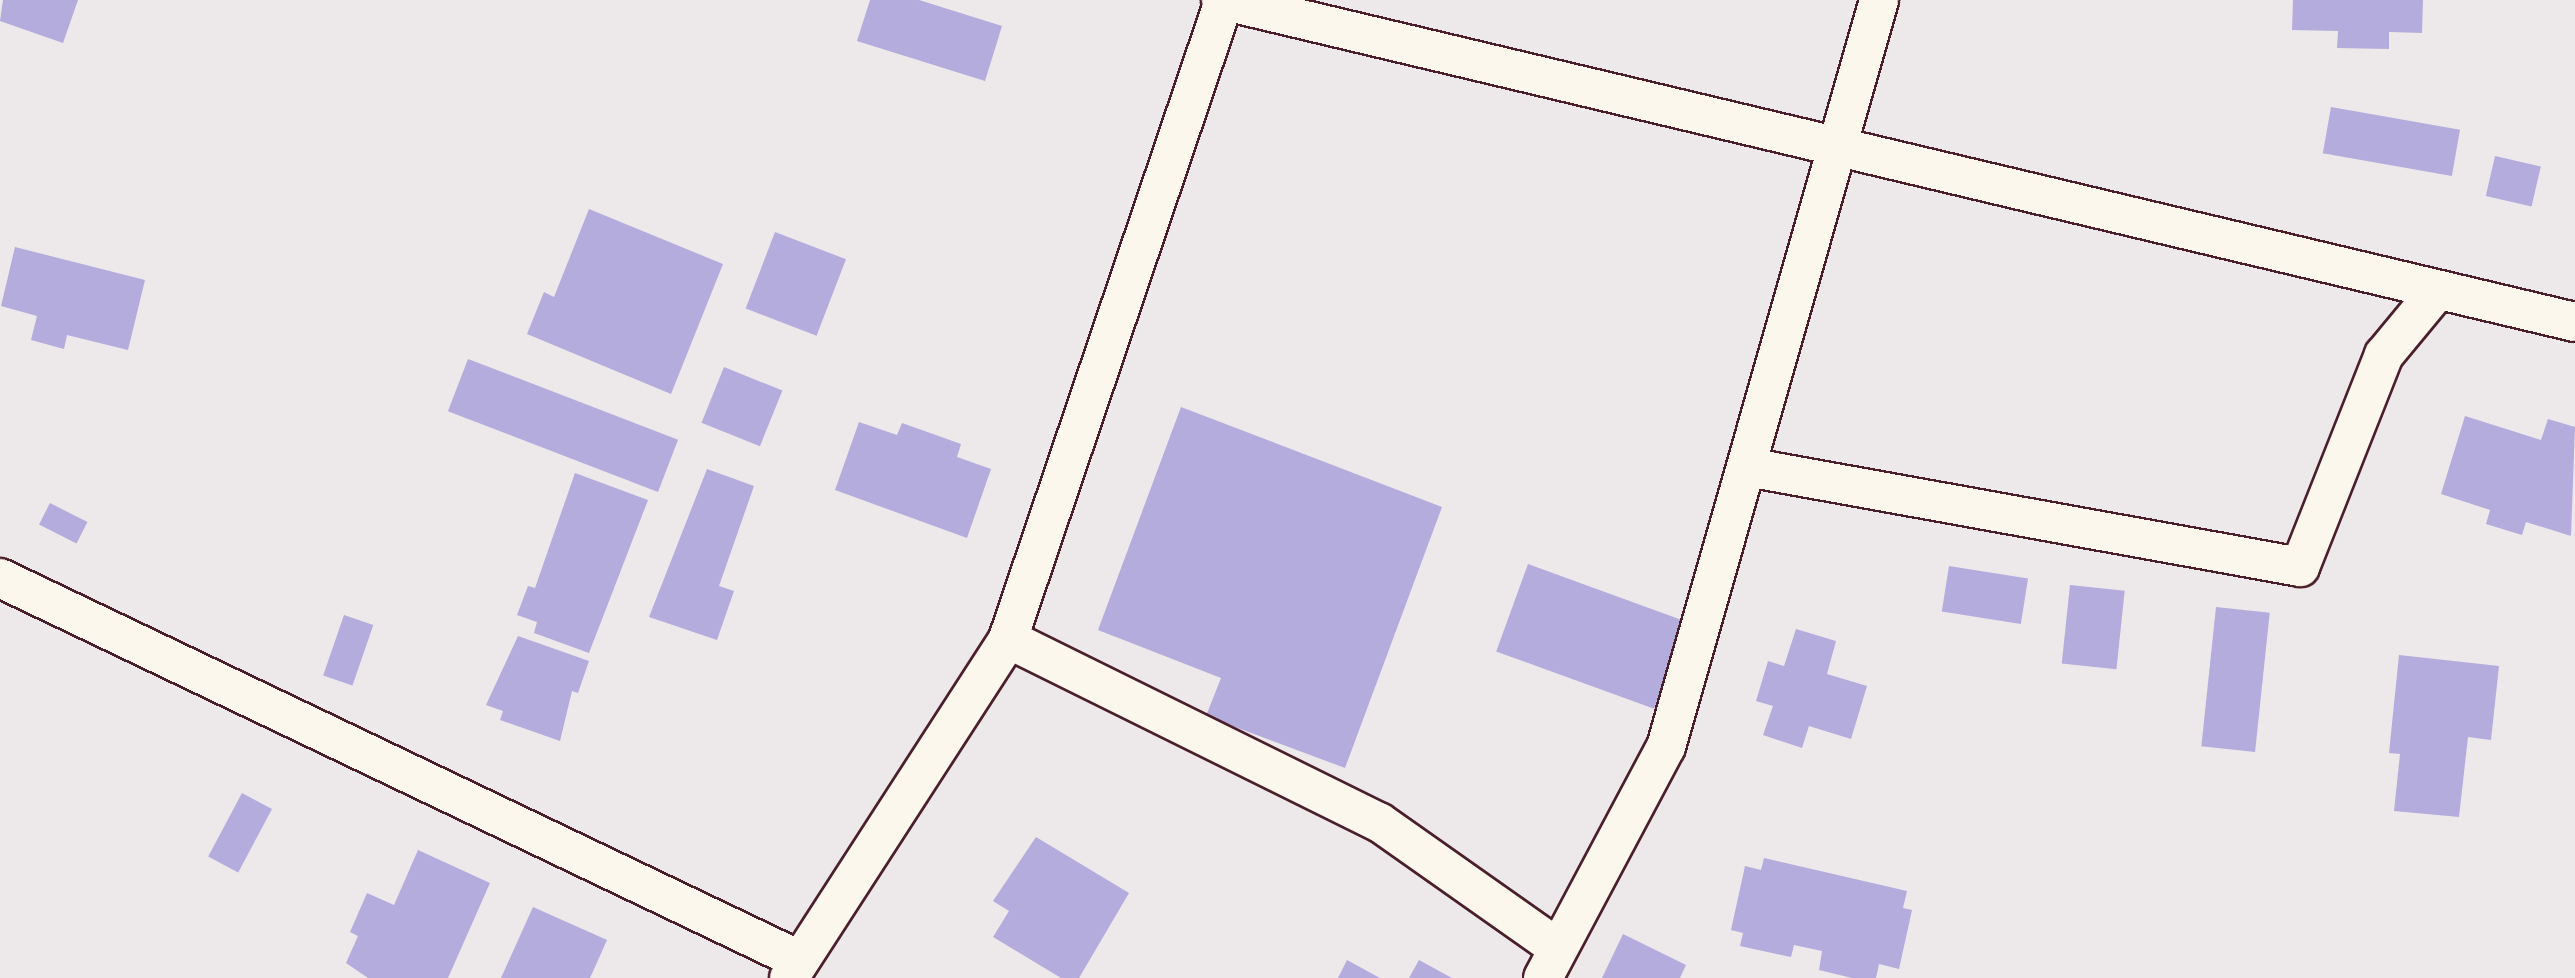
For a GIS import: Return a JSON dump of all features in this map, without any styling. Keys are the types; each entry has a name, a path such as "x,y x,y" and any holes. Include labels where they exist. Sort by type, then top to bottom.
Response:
{"street":[{"path":"0,578 794,969 1008,639 1223,0 1834,148 2575,322"},
{"path":"1008,639 1379,822 1550,963 1666,747 1834,148 1879,0"},
{"path":"1747,467 2300,567 2384,355 2437,291"}],"building":[{"path":"3,0 78,0 63,43 0,21"},
{"path":"870,0 919,0 1002,26 985,81 857,41"},
{"path":"2293,0 2423,0 2422,33 2389,32 2389,49 2337,48 2338,31 2292,30"},
{"path":"2331,107 2460,130 2452,176 2323,153"},
{"path":"2495,156 2541,167 2532,207 2486,196"},
{"path":"589,209 723,264 671,394 527,334 544,292 554,297"},
{"path":"775,232 846,259 817,336 746,309"},
{"path":"15,247 145,280 128,350 67,335 64,349 31,340 37,316 1,306"},
{"path":"468,359 678,440 658,492 448,411"},
{"path":"724,367 782,391 760,446 702,423"},
{"path":"1181,407 1442,507 1345,768 1206,716 1221,678 1098,630"},
{"path":"2465,416 2541,440 2548,419 2575,427 2571,536 2526,522 2522,535 2486,524 2490,510 2441,494"},
{"path":"859,422 897,435 902,423 961,444 957,457 991,469 967,538 835,490"},
{"path":"707,469 754,486 719,586 734,591 717,640 649,617"},
{"path":"575,473 648,500 589,653 534,633 537,622 517,615 528,586 535,588"},
{"path":"50,503 87,522 77,543 39,524"},
{"path":"1528,564 1686,621 1654,709 1496,651"},
{"path":"1949,566 2028,579 2021,624 1942,611"},
{"path":"2070,585 2125,591 2116,669 2062,664"},
{"path":"2216,607 2270,613 2255,752 2201,746"},
{"path":"344,615 373,625 352,686 323,676"},
{"path":"1796,629 1836,641 1827,674 1867,686 1851,739 1809,726 1802,748 1763,735 1773,706 1756,701 1768,661 1784,666"},
{"path":"518,636 589,661 578,693 572,691 560,741 500,720 503,711 486,705"},
{"path":"2399,655 2499,666 2491,740 2468,737 2459,817 2394,811 2400,754 2389,753"},
{"path":"242,793 272,809 238,873 208,857"},
{"path":"1036,837 1129,893 1079,978 1061,978 993,937 1009,911 993,901"},
{"path":"418,850 490,883 448,978 368,978 346,963 358,936 350,932 367,893 394,905"},
{"path":"1764,858 1907,891 1903,908 1912,910 1899,969 1879,964 1876,978 1852,978 1819,970 1822,951 1794,945 1791,957 1740,946 1743,933 1731,930 1745,866 1761,870"},
{"path":"533,907 607,940 590,978 501,978"},
{"path":"1623,934 1686,965 1680,978 1602,978"},
{"path":"1347,960 1380,978 1338,978"},
{"path":"1419,960 1452,978 1409,978"}]}
